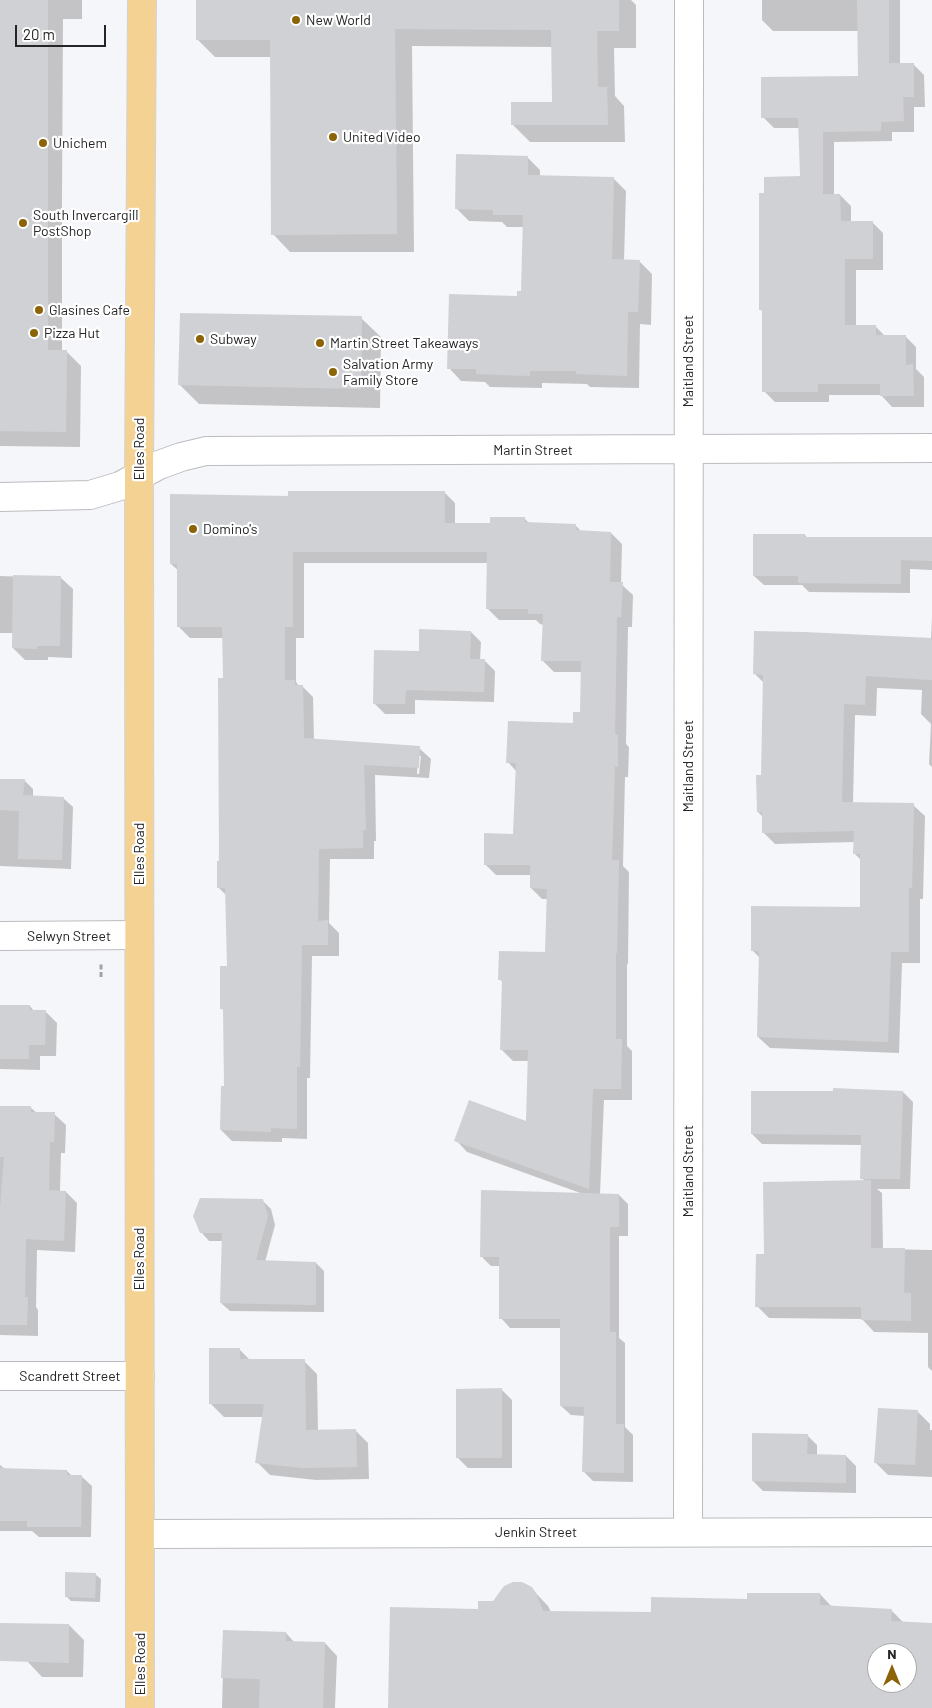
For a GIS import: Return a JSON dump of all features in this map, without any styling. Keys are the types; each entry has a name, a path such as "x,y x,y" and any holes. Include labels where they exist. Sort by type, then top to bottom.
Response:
{"main road":[{"name":"Elles Road","path":"140,1708 139,477 142,0"}],"street":[{"name":"Maitland Street","path":"688,1532 689,0"},
{"name":"Martin Street","path":"0,497 90,495 120,486 160,465 181,457 206,451 932,448"},
{"name":"Selwyn Street","path":"0,936 139,936"},
{"name":"Scandrett Street","path":"0,1376 140,1376"},
{"name":"Jenkin Street","path":"140,1534 932,1532"}],"path":[{"path":"101,962 101,978"}],"building":[{"path":"0,0 48,0 48,350 67,350 66,432 0,431"},
{"path":"196,0 619,0 619,31 597,31 598,87 607,87 608,125 511,125 511,102 552,102 551,30 395,29 397,234 271,235 270,40 196,40"},
{"path":"857,0 889,0 889,63 914,63 914,97 903,97 904,121 881,122 881,131 823,132 823,194 840,194 841,221 873,221 873,259 845,259 845,325 876,325 876,335 906,335 906,365 913,364 914,396 880,396 880,384 818,384 818,392 762,392 762,310 759,310 759,193 764,193 764,177 800,176 798,118 761,118 761,77 858,76"},
{"path":"456,154 528,156 528,175 614,177 612,259 640,260 638,312 628,312 627,376 576,374 576,371 530,371 530,376 476,374 476,369 447,369 449,294 517,296 517,291 521,291 523,215 493,215 493,210 455,209"},
{"path":"180,313 362,316 361,389 178,385"},
{"path":"288,491 445,491 445,523 490,523 490,517 525,517 525,522 576,524 576,530 611,532 610,582 623,582 621,617 617,617 615,734 618,735 618,767 615,766 612,860 619,860 616,1039 622,1039 621,1089 593,1089 589,1189 454,1141 469,1100 526,1121 528,1050 500,1050 502,980 498,980 499,951 545,952 547,889 530,888 530,865 484,865 484,833 513,834 516,763 506,763 508,721 573,723 573,712 580,712 581,661 541,661 543,614 528,614 528,609 486,609 487,552 293,552 293,627 285,627 285,680 295,680 295,685 303,685 304,738 420,746 419,768 364,765 366,830 363,830 363,848 319,849 318,921 328,920 328,945 302,945 300,1067 297,1067 297,1129 271,1128 271,1132 220,1130 221,1086 224,1086 223,1009 220,1009 220,966 227,966 225,888 217,888 217,861 219,861 218,678 223,678 222,627 177,627 177,564 170,564 170,494 288,496"},
{"path":"753,534 805,534 805,537 932,537 932,561 901,560 901,584 798,583 798,576 753,576"},
{"path":"13,575 61,576 60,646 37,646 37,649 12,648"},
{"path":"419,629 471,631 470,659 485,659 484,692 406,690 405,704 373,704 374,650 419,651"},
{"path":"754,631 932,638 932,680 866,676 865,705 844,704 842,802 914,803 912,888 909,888 909,952 891,952 888,1042 757,1037 759,951 751,951 751,906 860,907 860,854 853,854 854,831 762,833 762,812 757,812 756,775 761,775 763,675 753,674"},
{"path":"0,779 25,779 23,795 64,797 62,860 18,859 19,811 0,810"},
{"path":"0,1005 30,1005 30,1010 46,1010 45,1045 29,1045 29,1059 0,1059"},
{"path":"833,1088 903,1091 900,1179 860,1179 861,1135 751,1134 751,1091 833,1091"},
{"path":"0,1106 31,1106 31,1112 55,1112 54,1142 50,1142 49,1190 66,1191 64,1241 26,1239 25,1297 28,1297 27,1325 0,1325 0,1208 4,1157 0,1157"},
{"path":"871,1180 871,1248 905,1248 904,1293 911,1293 911,1321 861,1320 861,1307 755,1307 756,1254 764,1254 763,1182"},
{"path":"481,1190 619,1194 619,1227 610,1227 610,1332 616,1332 616,1424 624,1424 624,1473 582,1472 584,1407 560,1406 560,1319 499,1319 499,1257 480,1257"},
{"path":"200,1198 263,1199 268,1216 256,1260 316,1262 316,1305 220,1303 222,1233 200,1233 193,1216"},
{"path":"209,1348 240,1348 240,1359 305,1359 306,1430 356,1429 357,1467 303,1468 255,1463 264,1404 209,1404"},
{"path":"502,1388 502,1458 456,1458 456,1389"},
{"path":"878,1408 918,1410 915,1465 874,1463"},
{"path":"752,1433 808,1434 807,1454 846,1455 846,1483 752,1481"},
{"path":"0,1468 67,1470 67,1475 82,1475 81,1527 27,1527 27,1521 0,1521"},
{"path":"65,1572 96,1573 95,1598 65,1597"},
{"path":"513,1582 522,1582 532,1587 543,1611 651,1612 651,1597 747,1599 747,1593 820,1593 820,1605 892,1609 891,1621 932,1623 932,1708 388,1708 390,1607 478,1609 478,1601 493,1601 504,1586"},
{"path":"0,1623 69,1624 69,1663 0,1661"},
{"path":"223,1630 286,1632 286,1641 325,1642 323,1708 259,1708 260,1679 221,1678"}],"place":[{"name":"New World","path":"296,20"},
{"name":"United Video","path":"333,137"},
{"name":"Unichem","path":"43,143"},
{"name":"South Invercargill PostShop","path":"23,223"},
{"name":"Glasines Cafe","path":"39,310"},
{"name":"Pizza Hut","path":"34,333"},
{"name":"Subway","path":"200,339"},
{"name":"Martin Street Takeaways","path":"320,343"},
{"name":"Salvation Army Family Store","path":"333,372"},
{"name":"Domino's","path":"193,529"}]}
